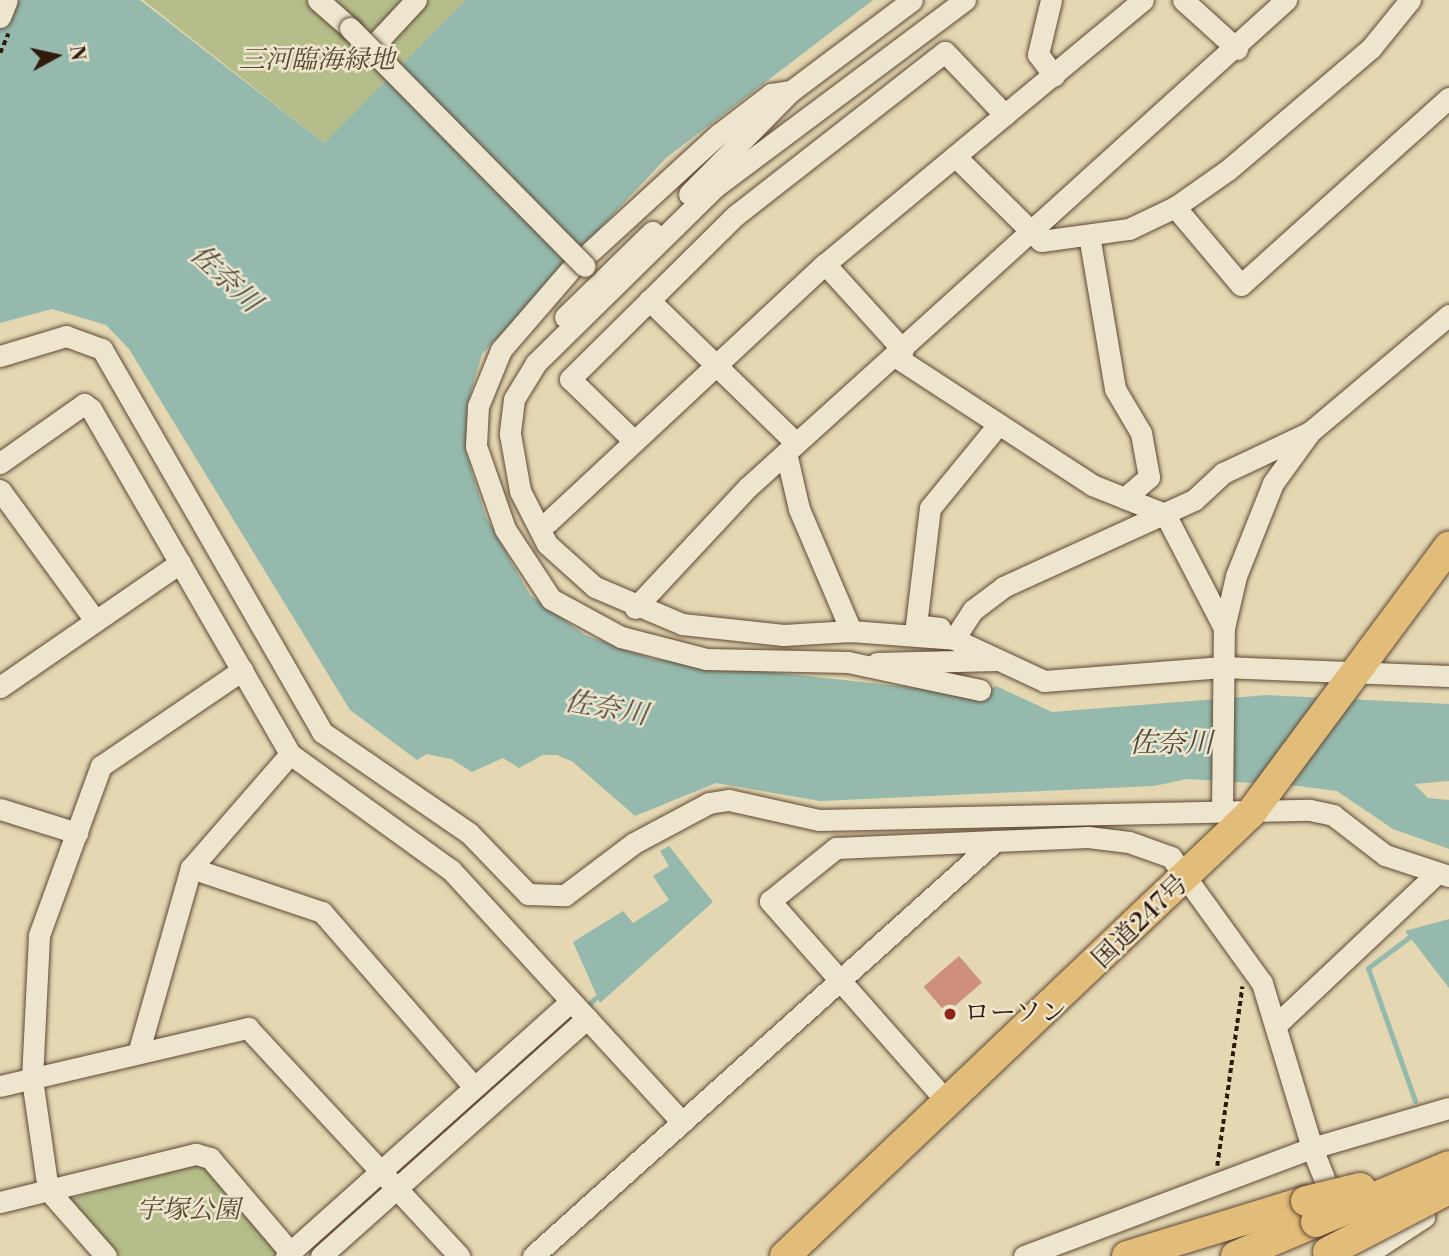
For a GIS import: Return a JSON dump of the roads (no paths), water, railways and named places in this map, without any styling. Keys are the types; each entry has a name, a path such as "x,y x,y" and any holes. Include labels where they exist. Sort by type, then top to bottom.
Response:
{"highway":[{"name":"国道247号","path":"785,1256 1187,880 1257,806 1449,545"},
{"path":"1126,1256 1324,1237 1401,1187 1449,1166"},
{"path":"1236,1256 1324,1237 1449,1176"},
{"path":"1263,1256 1324,1237 1449,1189"}],"street":[{"path":"0,17 7,0"},
{"path":"318,0 350,28 591,272"},
{"path":"367,52 416,0"},
{"path":"912,0 791,91 501,350 478,406 476,446 487,484 528,573 551,599 591,624 666,650 706,659 864,664 997,660"},
{"path":"591,272 714,188 965,0"},
{"path":"1051,0 1038,54 1054,76"},
{"path":"548,522 825,264 1143,0"},
{"path":"1184,0 1237,48"},
{"path":"637,604 791,448 1035,232 1286,0"},
{"path":"955,156 1035,232 1041,241 1129,229 1175,207 1371,48 1410,0"},
{"path":"634,441 570,379 736,215 945,52 1005,115"},
{"path":"791,91 771,94 697,152 591,272 536,363 509,414 520,491 560,561 637,604 730,632 851,631 956,636"},
{"path":"1175,207 1241,285 1449,98"},
{"path":"1089,234 1115,389 1141,433 1149,477 1125,498"},
{"path":"825,264 900,354 998,425 1092,485 1166,513 1224,628"},
{"path":"649,300 715,364 791,448 799,509 851,631"},
{"path":"1222,806 1224,628 1250,533 1273,484 1310,432 1449,315"},
{"path":"0,356 66,336 102,348 322,732 469,833 528,894 565,895 634,844 709,803 729,800 819,820 1222,806 1267,807 1333,815 1385,855 1442,876 1278,1024"},
{"path":"536,363 538,380 520,417 527,468 548,522 590,570 637,604"},
{"path":"0,463 84,404 290,754 444,863 682,1122"},
{"path":"998,425 930,508 916,625 956,636 997,660 1044,681 1222,672 1449,676"},
{"path":"956,636 973,610 1003,587 1194,500 1223,473 1310,432"},
{"path":"0,490 94,619"},
{"path":"1,681 180,563"},
{"path":"864,664 980,690"},
{"path":"106,1256 48,1190 32,1079 39,935 102,766 112,755 242,670"},
{"path":"139,1050 191,868 290,754"},
{"path":"0,809 77,833"},
{"path":"533,1256 995,841"},
{"path":"950,1104 838,982 770,901 836,848 995,841 1129,842 1171,857 1247,958 1278,1024 1312,1148 1324,1237"},
{"path":"191,868 322,912 474,1087"},
{"path":"0,1202 196,1154 210,1158 288,1254 570,1001"},
{"path":"320,1256 587,1018"},
{"path":"0,1086 139,1050 248,1028 459,1256"},
{"path":"1024,1256 1312,1148 1449,1108"},
{"path":"1364,1256 1449,1205"}],"water":[{"name":"佐奈川","path":"0,0 140,0 324,143 466,0 873,0 666,158 482,354 469,399 466,453 486,517 530,595 585,635 653,659 980,695 996,686 1052,712 1267,695 1449,704 1449,781 1414,784 1428,798 1449,800 1449,849 1393,829 1337,791 1298,786 1187,779 1154,786 820,801 716,783 635,816 573,762 557,755 543,755 519,768 503,758 472,772 451,759 427,754 417,760 350,710 129,349 106,325 52,309 0,323"},
{"path":"669,846 713,902 600,1003 573,942 623,911 633,923 669,900 653,876 669,866 660,851"},
{"path":"1449,919 1449,988 1405,931"}],"waterway":[{"path":"1412,935 1368,968 1415,1101"},
{"path":"588,1005 601,993"}],"place":[{"name":"ローソン","path":"950,1014"}],"park label":[{"name":"三河臨海緑地","path":"317,61"},
{"name":"宇塚公園","path":"188,1211"}]}
